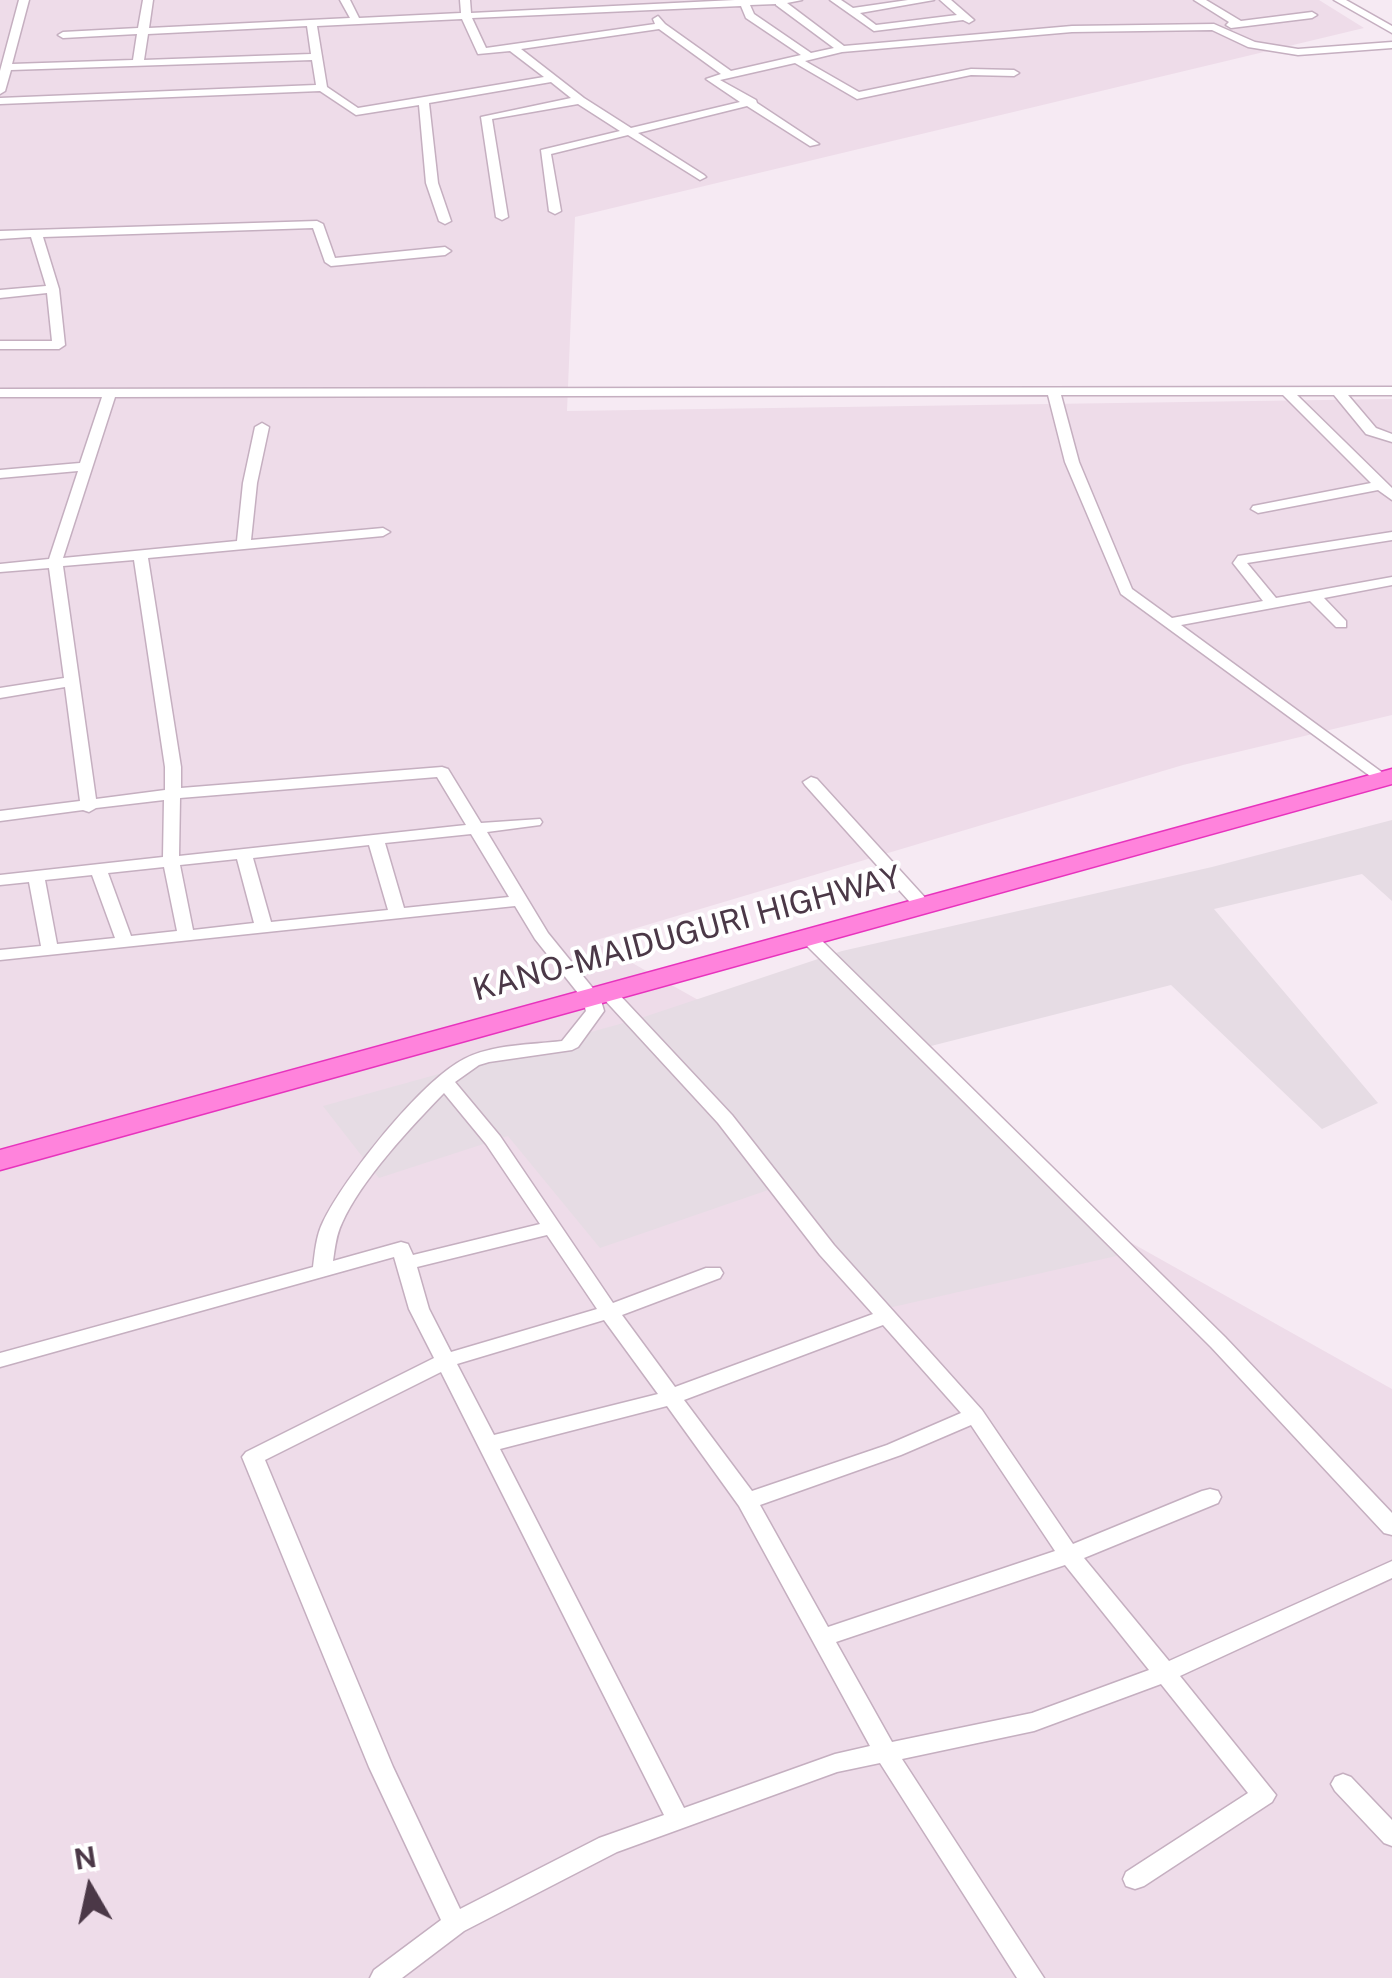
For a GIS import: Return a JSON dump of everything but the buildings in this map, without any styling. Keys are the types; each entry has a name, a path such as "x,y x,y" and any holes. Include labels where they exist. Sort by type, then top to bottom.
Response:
{"highway":[{"name":"KANO-MAIDUGURI HIGHWAY","path":"0,1160 1386,778"}],"street":[{"path":"0,91 24,0"},
{"path":"138,62 148,0 156,0"},
{"path":"345,0 357,23"},
{"path":"465,0 467,18 482,52 661,26"},
{"path":"63,35 467,18 557,6 579,12 652,4 797,0"},
{"path":"835,0 874,28 966,18"},
{"path":"853,11 929,0"},
{"path":"945,0 984,34"},
{"path":"1198,0 1238,24"},
{"path":"1339,0 1392,30"},
{"path":"743,2 750,16 857,96 971,72 1014,74"},
{"path":"780,2 842,49"},
{"path":"897,2 922,20"},
{"path":"652,4 661,26 727,73"},
{"path":"579,12 592,37"},
{"path":"814,144 710,79 842,49 984,34 1214,27 1312,15"},
{"path":"312,25 322,88"},
{"path":"1214,27 1252,45 1298,52 1342,52 1392,45"},
{"path":"0,34 17,34"},
{"path":"544,44 564,56"},
{"path":"514,48 580,100 700,177"},
{"path":"8,67 316,57"},
{"path":"0,101 322,88 356,112 552,80"},
{"path":"502,217 486,117 580,100"},
{"path":"424,102 432,183 445,221"},
{"path":"555,210 545,152 752,102"},
{"path":"0,235 317,224 331,262 445,251"},
{"path":"0,344 59,345 53,288 36,233"},
{"path":"0,294 53,288"},
{"path":"1052,391 1072,462 1126,591 1386,778"},
{"path":"1286,391 1386,491"},
{"path":"1338,391 1371,431 1392,438"},
{"path":"0,393 1392,391"},
{"path":"89,807 55,562 110,393"},
{"path":"244,545 250,483 262,428"},
{"path":"0,474 83,467"},
{"path":"1258,509 1386,491"},
{"path":"0,568 383,532"},
{"path":"1271,601 1240,563 1244,558 1392,536"},
{"path":"140,554 173,766 171,861 186,936"},
{"path":"1167,623 1392,581"},
{"path":"1314,596 1341,624"},
{"path":"0,693 72,681"},
{"path":"0,816 170,794 442,772 541,935 724,1118 828,1250 974,1415 1069,1556 1264,1795 1135,1879"},
{"path":"811,782 924,906"},
{"path":"0,880 534,822"},
{"path":"376,839 397,913"},
{"path":"243,854 264,927"},
{"path":"98,869 125,942"},
{"path":"36,876 50,950"},
{"path":"0,955 519,901"},
{"path":"808,937 1218,1342 1392,1527"},
{"path":"322,1270 335,1217 413,1115 445,1082 469,1062 488,1056 572,1043 592,1019 600,995"},
{"path":"445,1082 493,1140 609,1312 747,1501 886,1753 1031,1978"},
{"path":"406,1263 554,1227"},
{"path":"0,1360 401,1249 419,1309 678,1819"},
{"path":"454,1924 382,1766 253,1457 448,1360 609,1312 713,1273"},
{"path":"488,1444 673,1396 888,1316"},
{"path":"747,1501 894,1450 974,1415"},
{"path":"822,1638 1069,1556 1210,1497"},
{"path":"383,1978 454,1924 608,1845 835,1763 1034,1722 1164,1672 1392,1569"},
{"path":"1344,1784 1392,1836"}],"shaded area":[{"path":"0,0 1319,0 1364,28 575,217 567,411 1392,399 1392,715 1183,765 593,941 1392,1389 1392,1978 0,1978"},
{"path":"1392,820 1392,901 1362,874 1214,909 1378,1103 1322,1129 1171,985 931,1046 1125,1254 884,1309 774,1188 600,1248 508,1136 379,1178 323,1106 638,1019 842,951 1212,867"}]}
